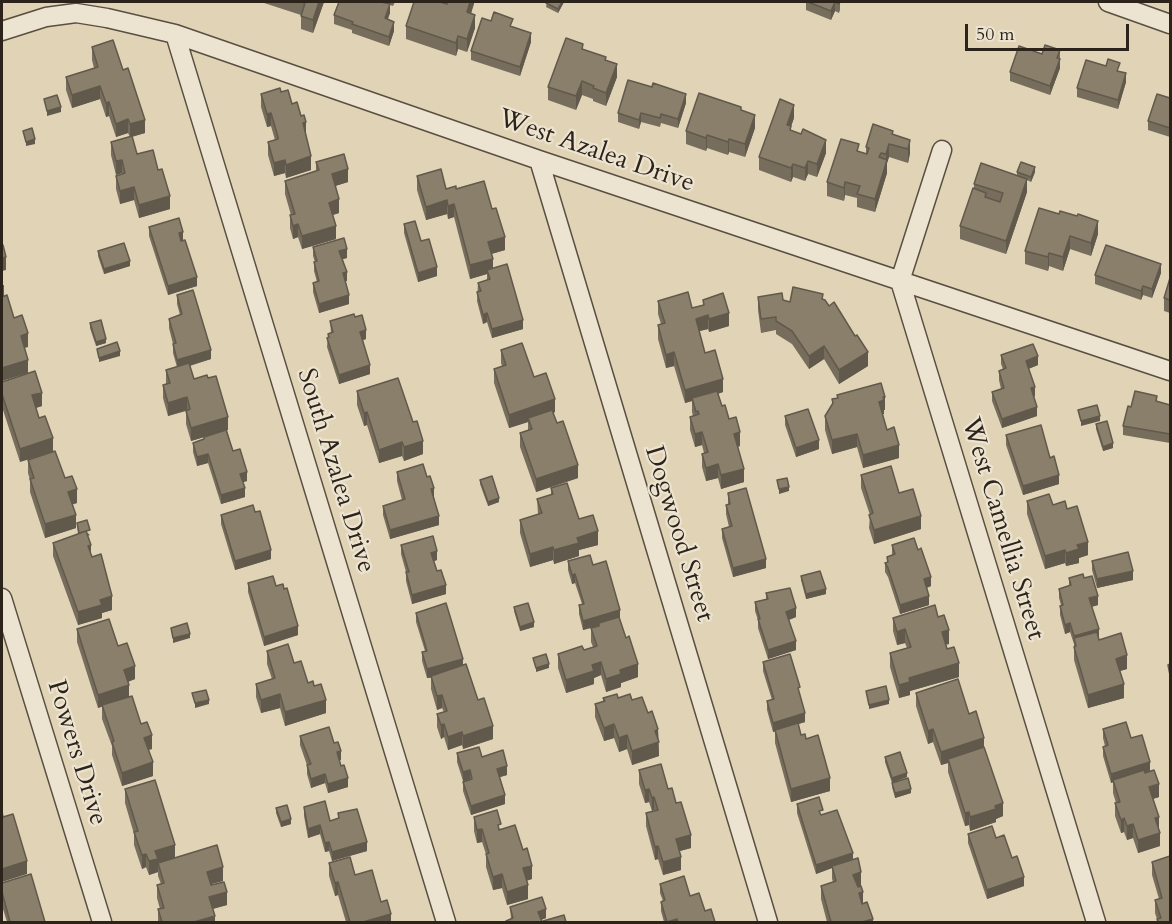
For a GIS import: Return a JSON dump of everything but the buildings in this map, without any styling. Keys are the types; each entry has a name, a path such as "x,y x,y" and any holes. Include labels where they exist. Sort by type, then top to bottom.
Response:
{"street":[{"path":"1108,2 1170,24"},
{"name":"West Azalea Drive","path":"2,31 46,17 76,13 175,34 539,160 1170,371"},
{"name":"South Azalea Drive","path":"175,34 446,922"},
{"path":"900,281 942,150"},
{"name":"Dogwood Street","path":"539,160 768,922"},
{"name":"West Camellia Street","path":"900,281 1096,922"},
{"name":"Powers Drive","path":"2,598 102,922"}]}
